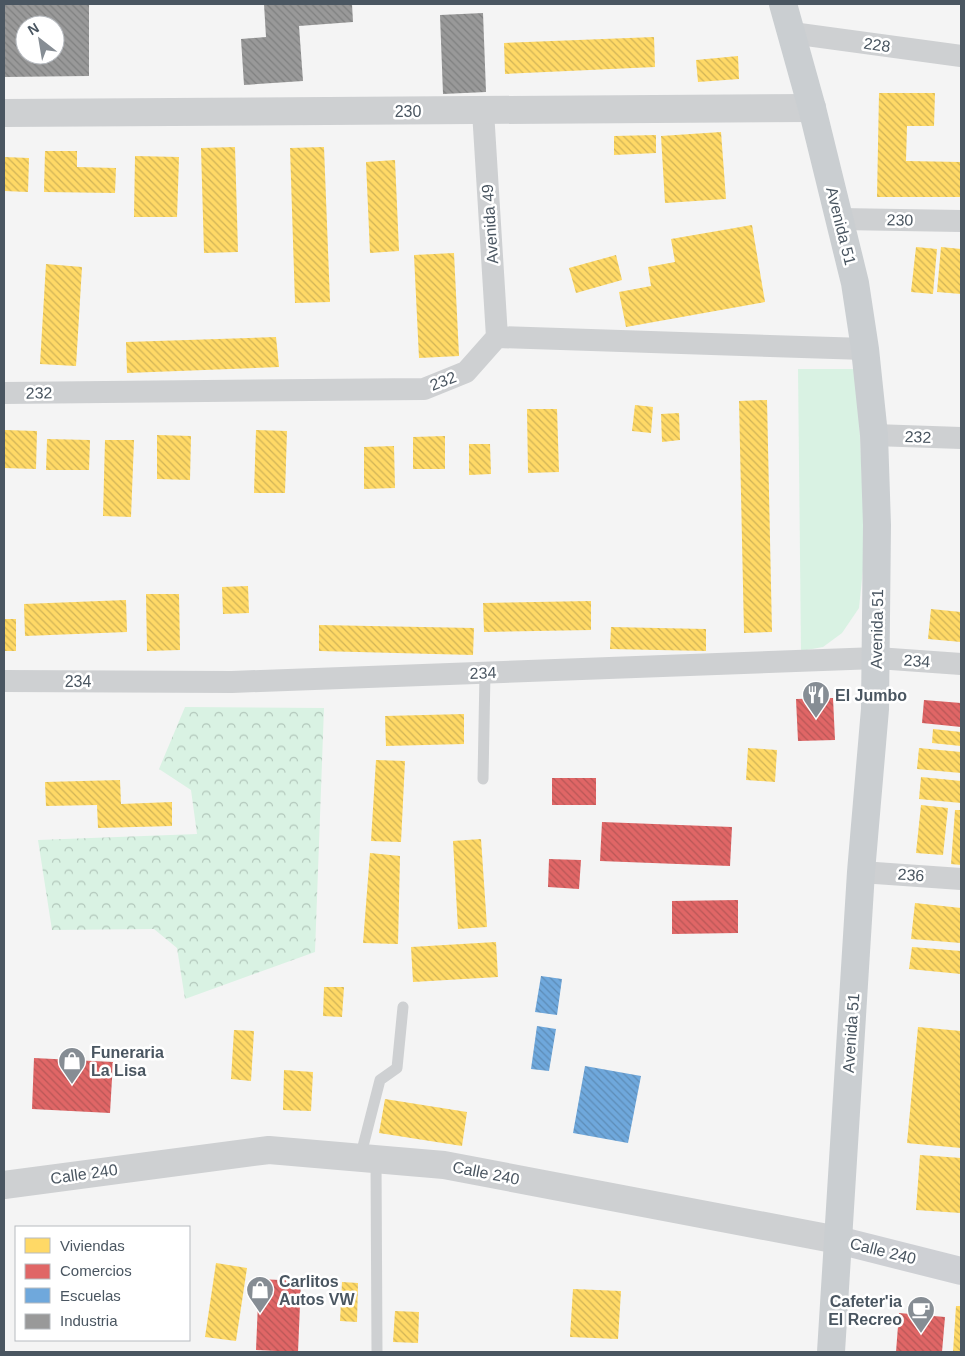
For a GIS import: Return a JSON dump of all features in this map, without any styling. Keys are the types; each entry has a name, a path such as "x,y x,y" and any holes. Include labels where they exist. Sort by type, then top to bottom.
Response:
{"main road":[{"name":"Avenida 51","path":"783,4 812,108 855,283 865,349 874,435 877,525 875,709 861,872 831,1352"},
{"name":"Calle 240","path":"838,1240 961,1271"}],"street":[{"name":"228","path":"792,33 961,56"},
{"name":"230","path":"4,113 812,108"},
{"name":"Avenida 49","path":"483,111 497,337"},
{"name":"230","path":"840,218 961,221"},
{"path":"497,337 865,349"},
{"name":"232","path":"4,394 424,389 466,372 497,337"},
{"name":"232","path":"874,435 961,438"},
{"name":"234","path":"4,681 232,682 877,658 961,664"},
{"name":"236","path":"861,872 961,879"},
{"name":"Calle 240","path":"4,1185 269,1150 444,1165 838,1240"}],"lane":[{"path":"483,779 485,673"},
{"path":"377,1351 368,1159 380,1080 397,1068 403,1007"}],"green space":[{"path":"798,369 857,369 865,550 859,608 842,633 823,647 801,651"},
{"path":"185,707 324,708 315,952 185,999 177,948 154,929 52,930 38,840 197,834 191,790 159,769"}],"building: Viviendas":[{"path":"654,37 655,67 505,74 504,43"},
{"path":"738,56 739,79 698,82 696,60"},
{"path":"879,93 935,93 934,126 907,126 906,161 961,162 961,197 877,197"},
{"path":"721,132 726,199 665,203 661,136"},
{"path":"656,135 656,153 614,155 614,136"},
{"path":"235,147 238,252 204,253 201,148"},
{"path":"324,147 330,302 295,303 290,148"},
{"path":"45,151 77,151 77,167 116,168 115,193 44,192"},
{"path":"135,156 179,157 177,217 134,217"},
{"path":"4,157 29,158 28,192 4,191"},
{"path":"395,160 399,251 370,253 366,162"},
{"path":"752,225 765,302 626,327 619,292 651,286 648,267 675,262 671,239"},
{"path":"916,247 937,249 933,294 911,292"},
{"path":"941,247 961,249 961,294 937,292"},
{"path":"454,253 459,356 419,358 414,255"},
{"path":"616,255 622,280 576,293 569,268"},
{"path":"46,264 82,267 76,366 40,364"},
{"path":"276,337 279,367 127,373 126,342"},
{"path":"767,400 772,632 744,633 739,401"},
{"path":"635,405 653,407 651,433 632,431"},
{"path":"527,409 557,409 559,472 528,473"},
{"path":"679,413 680,440 662,442 661,414"},
{"path":"5,430 37,431 36,469 4,468"},
{"path":"256,430 287,431 285,493 254,493"},
{"path":"157,435 191,436 190,480 157,479"},
{"path":"445,436 445,469 413,469 413,437"},
{"path":"47,439 90,440 89,470 46,470"},
{"path":"105,440 134,440 131,517 103,516"},
{"path":"469,444 490,444 491,474 469,475"},
{"path":"394,446 395,488 364,489 364,447"},
{"path":"248,586 249,613 223,614 222,587"},
{"path":"146,594 179,594 180,650 147,651"},
{"path":"126,600 127,632 25,636 24,604"},
{"path":"591,601 591,630 484,632 483,603"},
{"path":"931,609 961,612 961,642 928,639"},
{"path":"4,619 16,619 16,651 4,651"},
{"path":"319,625 474,628 473,655 319,651"},
{"path":"611,627 706,629 706,651 610,649"},
{"path":"464,714 464,744 386,746 385,716"},
{"path":"933,729 961,732 961,746 932,743"},
{"path":"748,748 777,750 775,782 746,780"},
{"path":"919,748 961,752 961,773 917,769"},
{"path":"376,760 405,761 401,842 371,841"},
{"path":"921,777 961,781 961,803 919,799"},
{"path":"120,780 121,804 172,802 172,826 98,828 97,805 46,806 45,782"},
{"path":"921,805 948,808 943,855 916,853"},
{"path":"955,810 961,810 961,865 951,864"},
{"path":"481,839 487,927 458,929 453,841"},
{"path":"370,853 400,856 398,944 363,943"},
{"path":"915,903 961,908 961,943 911,939"},
{"path":"496,942 498,977 413,982 411,947"},
{"path":"912,947 961,951 961,974 909,969"},
{"path":"324,987 344,987 342,1017 323,1016"},
{"path":"918,1027 961,1031 961,1148 907,1143"},
{"path":"234,1030 254,1031 251,1081 231,1079"},
{"path":"284,1070 313,1072 311,1111 283,1110"},
{"path":"385,1099 467,1112 462,1146 379,1133"},
{"path":"920,1155 961,1158 961,1213 916,1210"},
{"path":"216,1263 247,1268 236,1341 205,1337"},
{"path":"342,1282 358,1283 357,1322 340,1321"},
{"path":"573,1289 621,1291 618,1339 570,1337"},
{"path":"956,1306 961,1306 961,1352 953,1352"},
{"path":"395,1311 419,1312 418,1343 393,1342"}],"building: Comercios":[{"name":"El Jumbo","path":"833,698 835,740 798,741 796,699"},
{"path":"924,700 961,703 961,727 922,723"},
{"path":"552,778 596,778 596,805 552,805"},
{"path":"602,822 732,827 730,866 600,861"},
{"path":"549,859 581,860 579,889 548,887"},
{"path":"738,900 738,933 672,934 672,901"},
{"name":"Funeraria La Lisa","path":"34,1058 113,1062 110,1113 32,1109"},
{"path":"259,1279 301,1281 298,1352 256,1350"},
{"name":"Cafeter'ia El Recreo","path":"899,1313 945,1317 942,1352 896,1352"}],"building: Escuelas":[{"path":"541,976 562,979 557,1015 535,1012"},
{"path":"537,1026 556,1029 549,1071 531,1069"},
{"path":"585,1066 641,1076 628,1143 573,1133"}],"building: Industria":[{"path":"4,4 89,4 89,76 4,77"},
{"path":"264,4 352,4 353,22 299,26 303,81 244,85 241,39 266,37"},
{"path":"483,13 486,92 443,94 440,15"}],"place":[{"name":"El Jumbo","path":"816,719"},
{"name":"Funeraria La Lisa","path":"72,1085"},
{"name":"Carlitos Autos VW","path":"260,1314"},
{"name":"Cafeter'ia El Recreo","path":"921,1334"}]}
